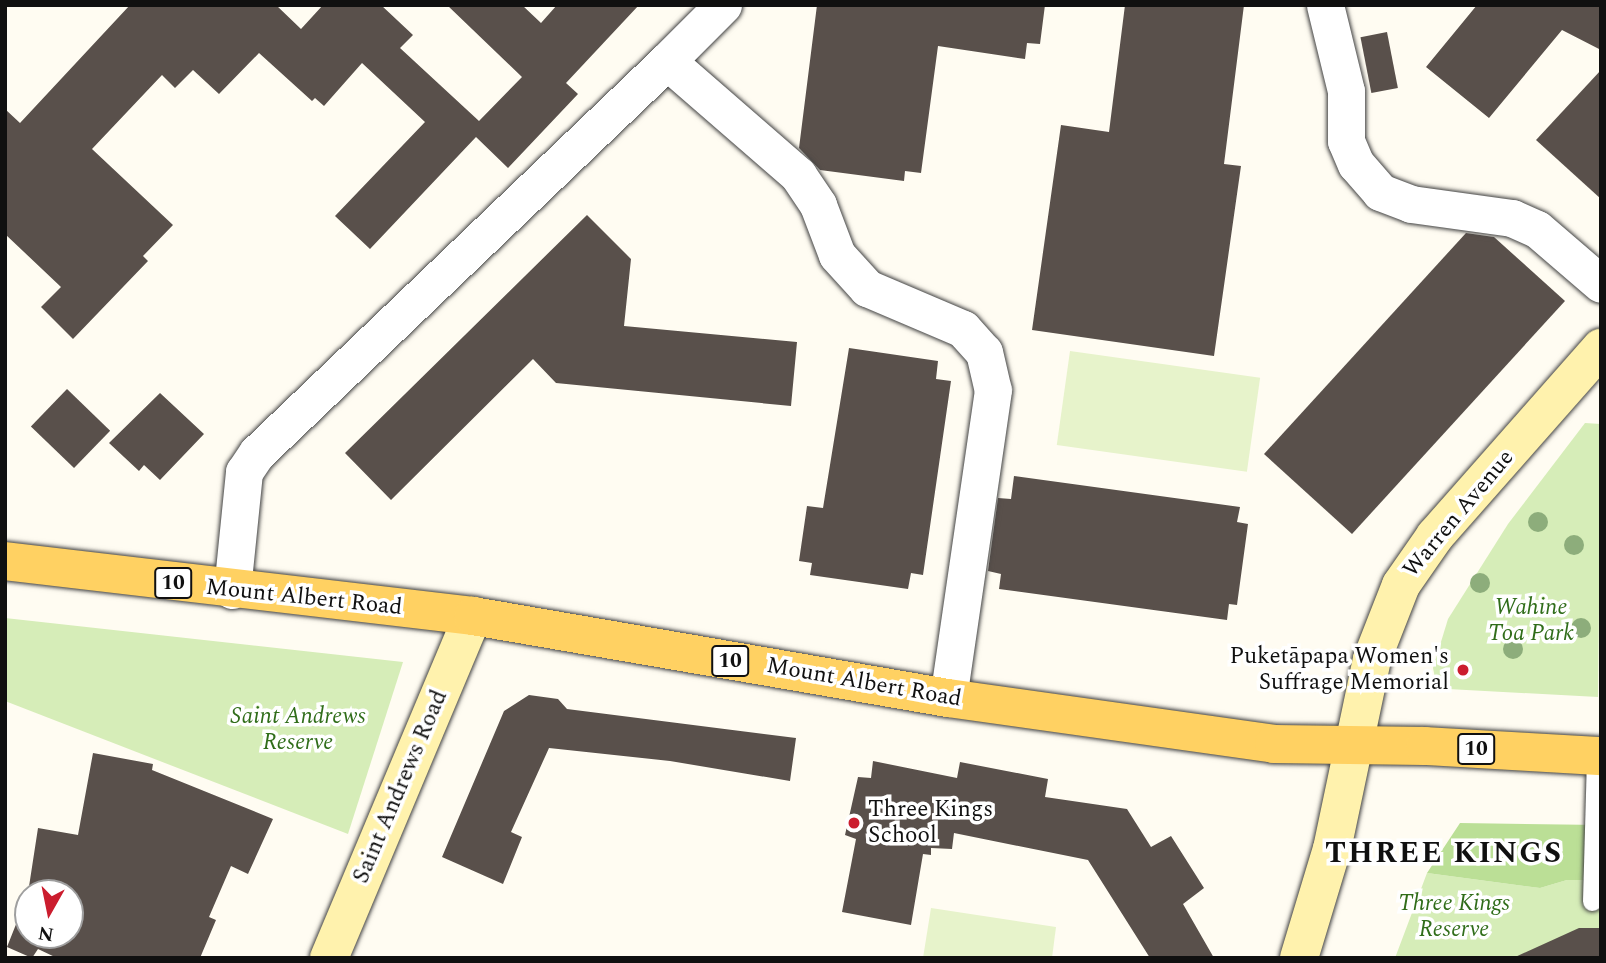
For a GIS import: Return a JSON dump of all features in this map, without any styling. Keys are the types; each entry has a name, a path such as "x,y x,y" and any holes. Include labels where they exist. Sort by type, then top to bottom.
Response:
{"main road":[{"name":"Warren Avenue","path":"1299,958 1332,849 1372,659 1401,585 1435,536 1601,348"},
{"name":"Mount Albert Road","path":"5,561 232,590 473,616 948,698 1274,744 1598,755"},
{"name":"Saint Andrews Road","path":"329,958 473,616"}],"street":[{"path":"232,590 244,472 257,453 723,5"},
{"path":"1325,5 1346,91 1346,141 1356,164 1380,192 1411,204 1512,218 1537,229 1601,284"},
{"path":"667,61 798,176 818,205 837,255 867,288 963,329 984,352 993,390 948,698"}],"lane":[{"path":"1592,901 1598,755"}],"green space":[{"path":"1070,351 1260,378 1247,472 1057,445"},
{"name":"Wahine Toa Park","path":"1585,423 1601,424 1598,697 1448,689 1436,683 1433,668 1448,619 1508,524"},
{"name":"Saint Andrews Reserve","path":"5,618 403,662 348,834 5,701"},
{"path":"1460,823 1601,825 1601,880 1567,880 1540,888 1427,873"},
{"name":"Three Kings Reserve","path":"1427,873 1540,888 1567,880 1601,880 1601,958 1395,958"},
{"path":"931,908 1056,927 1052,958 923,958"}],"building":[{"path":"130,5 276,5 301,29 323,5 381,5 413,35 400,48 479,121 522,77 447,5 522,5 541,23 557,5 639,5 566,83 578,94 508,168 476,137 370,249 335,216 425,122 362,63 324,106 315,98 312,101 259,53 219,94 193,70 175,88 162,75 92,149 173,225 143,256 148,261 73,339 41,307 61,287 5,234 5,109 20,123"},
{"path":"817,5 1045,5 1040,44 1027,43 1025,59 938,46 921,173 905,171 904,181 820,170 799,148"},
{"path":"1125,5 1244,5 1224,164 1241,166 1214,356 1032,330 1061,125 1109,132"},
{"path":"1477,5 1601,5 1601,50 1562,30 1489,118 1426,67"},
{"path":"1387,32 1398,88 1371,93 1360,37"},
{"path":"1601,70 1601,199 1536,140"},
{"path":"587,215 631,259 624,326 797,342 791,406 556,383 533,359 391,500 345,453"},
{"path":"1466,233 1494,237 1565,301 1352,534 1264,454"},
{"path":"849,348 938,361 936,379 951,381 923,575 911,573 908,589 810,575 812,563 799,561 807,506 823,508"},
{"path":"67,389 110,431 74,468 31,426"},
{"path":"160,393 204,434 160,480 144,465 139,471 109,443"},
{"path":"1014,476 1240,507 1237,522 1248,524 1237,605 1229,604 1227,620 999,589 1001,574 988,571 998,498 1011,499"},
{"path":"529,695 558,699 567,709 796,738 790,781 670,761 549,748 511,832 522,837 503,884 442,857 504,711"},
{"path":"93,753 153,764 152,770 273,819 248,874 231,866 209,917 216,920 200,958 57,958 38,949 84,949 84,879 30,879 38,828 78,835"},
{"path":"873,761 957,778 960,762 1048,779 1045,797 1127,809 1151,847 1171,836 1204,888 1183,904 1214,958 1150,958 1088,860 954,833 952,849 931,848 931,855 923,854 911,925 842,912 856,839 845,835 858,777 871,778"},
{"path":"1579,928 1601,928 1601,958 1513,958"},
{"path":"14,929 14,949 38,949 32,958 7,947"}],"place":[{"name":"Puketāpapa Women's Suffrage Memorial","path":"1463,670"},
{"name":"Three Kings School","path":"854,823"}],"district":[{"name":"THREE KINGS","path":"1444,853"}]}
